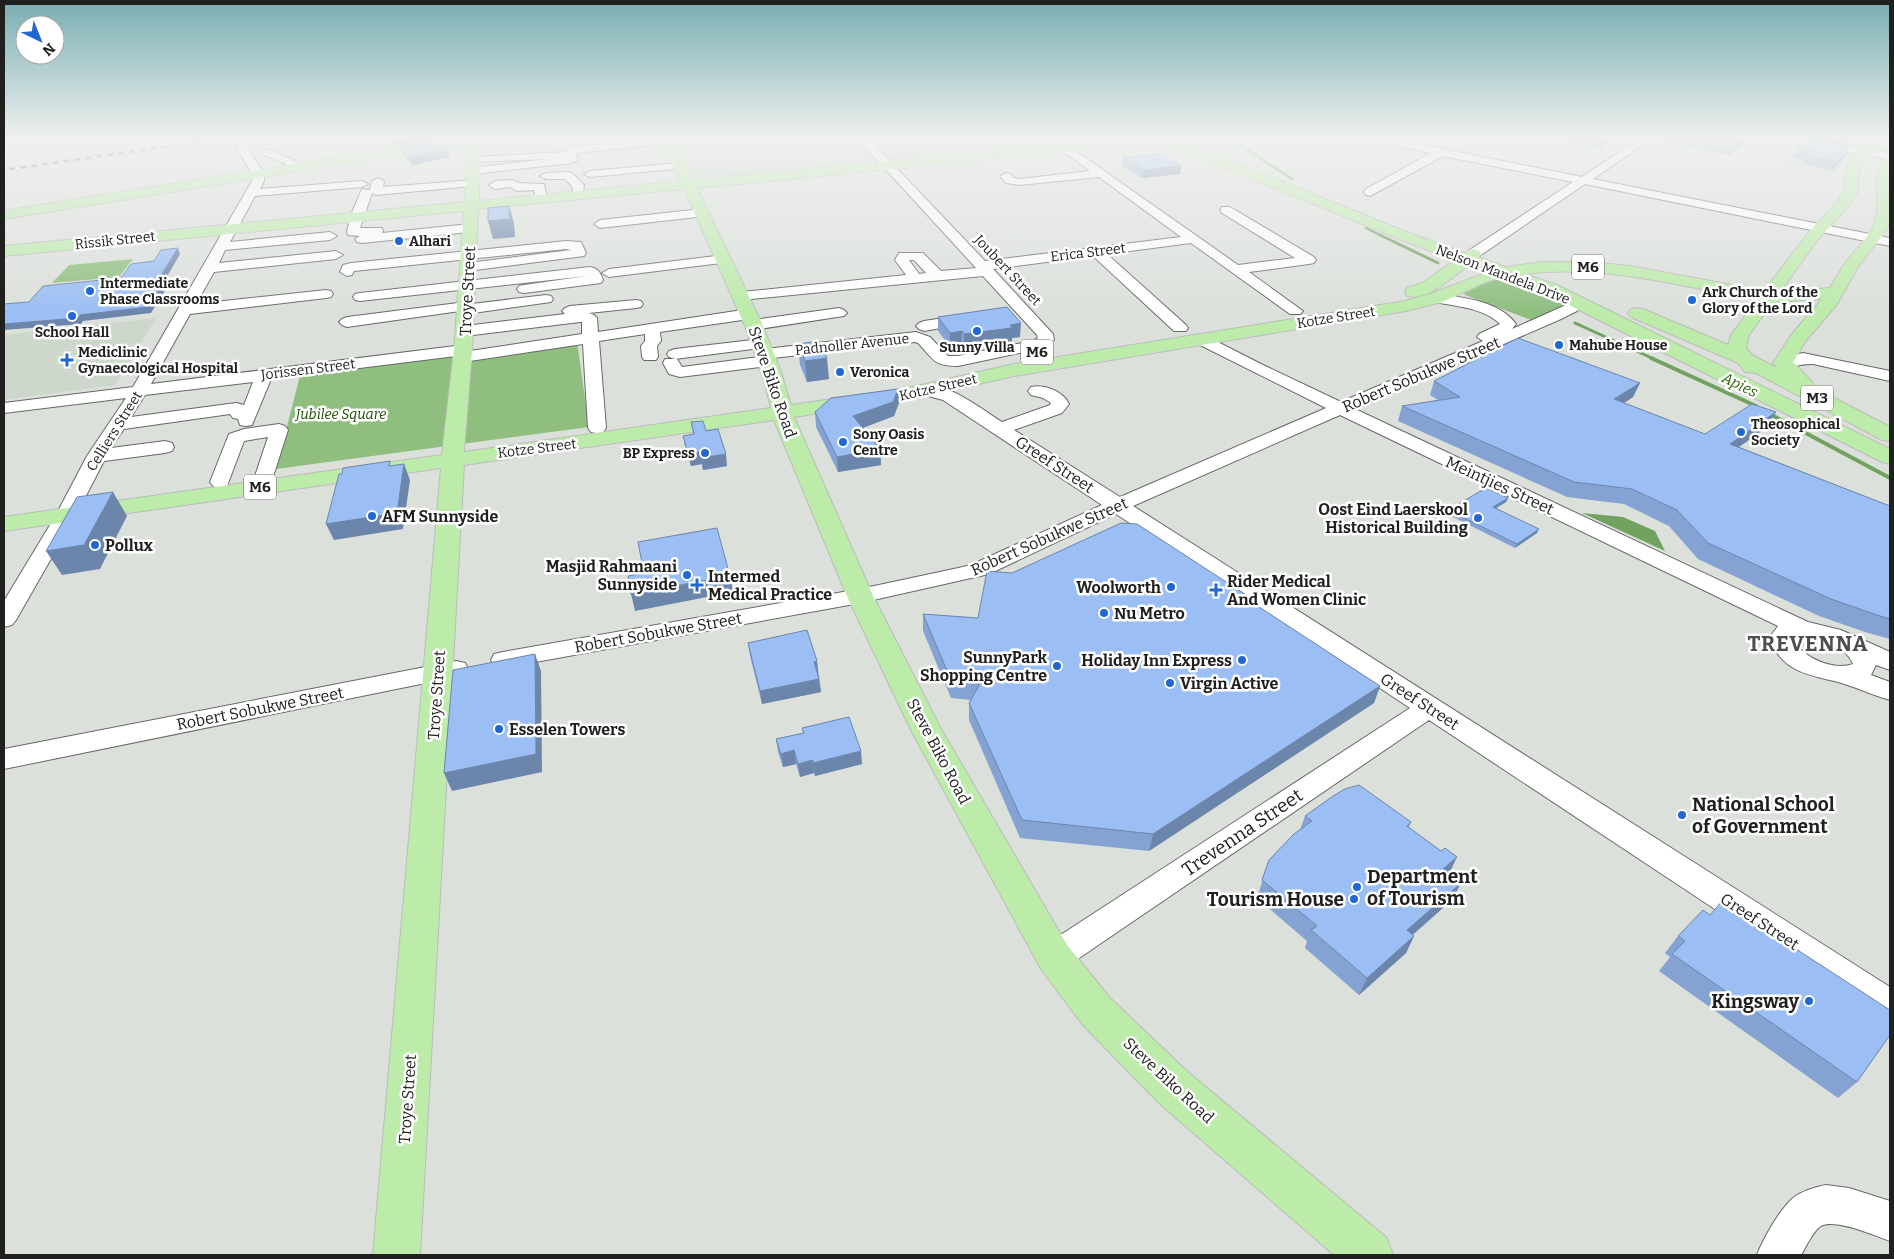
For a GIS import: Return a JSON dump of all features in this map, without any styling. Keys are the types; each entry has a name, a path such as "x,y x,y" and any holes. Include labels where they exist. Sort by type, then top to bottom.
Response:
{"main road":[{"path":"4,215 123,196"},
{"name":"Troye Street","path":"396,1255 454,453 463,354 472,196"},
{"name":"Rissik Street","path":"4,251 356,217 469,259 541,199 574,196"},
{"name":"Steve Biko Road","path":"694,196 742,296 766,357 781,408 860,596 926,730 1054,957 1096,1011 1174,1088 1370,1255"},
{"name":"Nelson Mandela Drive","path":"1305,196 1396,233 1504,269 1592,294 1745,358 1890,435"},
{"name":"Nelson Mandela Drive","path":"1320,196 1551,289 1570,307 1605,316 1890,458"},
{"path":"1811,419 1768,386 1738,348 1740,335 1820,228 1845,202 1848,196"},
{"path":"1823,401 1795,377 1783,363 1789,348 1835,293 1852,265 1873,239 1882,222 1884,196"},
{"name":"Kotze Street","path":"4,524 220,482 454,453 597,428 942,390 1006,371 1406,306 1433,292 1469,256"},
{"name":"Kotze Street","path":"4,514 69,510 454,453 781,408 932,378 1065,346 1388,297 1459,289 1504,269 1557,266 1613,269 1660,276 1764,303 1835,293"},
{"path":"1433,292 1477,269 1504,269"},
{"path":"1654,320 1690,327 1722,329 1738,326 1764,303"}],"street":[{"path":"248,197 264,196"},
{"path":"248,197 279,196"},
{"path":"362,196 353,232 396,229 400,226"},
{"name":"Joubert Street","path":"915,196 1045,334 1046,340"},
{"path":"1131,196 1295,311"},
{"path":"1469,256 1563,196"},
{"path":"1659,196 1890,242"},
{"name":"Celliers Street","path":"4,620 69,510 97,456 139,391 248,197"},
{"path":"1226,210 1324,269"},
{"path":"600,224 702,213"},
{"path":"414,232 415,225 418,224 469,259"},
{"path":"347,272 351,267 469,259 578,253 576,245 572,244 469,259 354,309 469,259 565,234"},
{"path":"380,278 405,275 419,270 581,234"},
{"path":"212,261 330,236"},
{"path":"362,239 469,259 582,295"},
{"name":"Erica Street","path":"988,272 1094,251 1194,239"},
{"path":"212,261 339,251"},
{"path":"354,251 469,259 590,271 593,272 596,280 524,289"},
{"path":"1094,251 1180,328"},
{"path":"635,256 721,253"},
{"path":"609,273 721,253"},
{"path":"915,278 902,260 904,256 918,256 937,276"},
{"path":"1236,269 1309,260"},
{"path":"212,261 320,264"},
{"path":"1090,267 1109,264"},
{"path":"742,296 839,285 849,297 865,297 867,295 859,283 988,272 1013,276"},
{"path":"1459,289 1463,296 1471,301 1535,326"},
{"path":"184,312 212,292"},
{"path":"1433,292 1501,317 1508,324 1504,329 1463,349 1461,356"},
{"path":"184,312 319,294 184,312"},
{"path":"490,321 636,304"},
{"path":"606,307 611,334"},
{"name":"Robert Sobukwe Street","path":"4,759 438,672 860,596 981,569 1118,505 1461,356 1535,326 1570,307"},
{"path":"1006,314 1024,312"},
{"name":"Jorissen Street","path":"4,408 264,375 463,354 652,328 839,313"},
{"path":"464,331 584,317 589,318 597,428"},
{"path":"924,326 988,317"},
{"path":"650,357 649,346 653,341 652,328"},
{"name":"Padnoller Avenue","path":"766,357 916,337 924,340 944,361 958,361 1037,345 1046,340"},
{"name":"Meintjies Street","path":"1200,339 1255,368 1802,628 1822,632 1843,640"},
{"path":"1796,340 1821,352 1882,374"},
{"path":"673,359 675,370 680,372 766,357"},
{"path":"692,381 766,357"},
{"path":"1783,363 1803,358 1813,358 1882,374"},
{"path":"118,424 236,408 240,409 243,417 264,375"},
{"name":"Greef Street","path":"942,390 1890,1006"},
{"path":"1000,429 1056,409 1060,404 1060,401 1049,394 1037,391"},
{"path":"220,482 236,438 279,430 265,476"},
{"path":"97,456 166,447"},
{"path":"1802,628 1787,630 1782,634 1781,638 1786,650 1811,667 1844,675 1890,691"},
{"path":"1843,640 1859,652 1865,664 1860,672 1844,675"},
{"path":"1843,640 1890,662"},
{"name":"Trevenna Street","path":"1054,957 1430,707"},
{"path":"1777,1255 1808,1211 1824,1204 1847,1207 1890,1221"}],"shaded area":[{"name":"Mediclinic Gynaecological Hospital","path":"156,318 115,385 4,400 4,335"},
{"path":"1582,513 1623,517 1655,531 1665,551"}],"green space":[{"path":"133,259 119,277 52,283 69,265"},
{"path":"1502,275 1572,304 1531,320 1465,295 1464,293"},
{"name":"Jubilee Square","path":"577,341 589,427 276,469 301,372"}],"building":[{"path":"509,206 510,219 488,221 488,208"},
{"path":"178,248 160,277 167,276 148,307 80,315 78,318 4,324 4,304 29,302 43,286 121,278 131,264 154,261 161,250"},
{"path":"1007,307 1021,323 1010,325 1012,328 964,334 962,331 950,333 938,317"},
{"path":"1518,338 1640,383 1614,399 1705,434 1752,404 1776,412 1730,444 1890,506 1890,619 1831,599 1708,543 1677,510 1632,489 1574,482 1402,406 1460,397 1434,381"},
{"path":"819,341 827,358 805,361 798,344"},
{"path":"898,389 893,402 853,416 880,449 837,457 815,412 831,398"},
{"path":"703,421 706,431 718,429 726,454 701,458 700,452 688,454 683,436 694,434 691,422"},
{"path":"390,461 389,466 404,464 397,513 326,524 339,474 342,474 343,468"},
{"name":"Oost Eind Laerskool Historical Building","path":"1486,488 1508,498 1493,507 1539,529 1517,544 1448,510"},
{"path":"113,492 84,545 46,551 77,497"},
{"name":"SunnyPark Shopping Centre","path":"1121,523 1137,524 1251,598 1247,599 1380,686 1153,834 1022,820 969,703 980,684 951,680 923,614 978,618 987,571 1012,573"},
{"name":"Masjid Rahmaani Sunnyside","path":"717,528 730,576 631,594 628,576 644,573 638,542"},
{"path":"807,630 817,661 814,662 819,679 760,691 748,643"},
{"name":"Esselen Towers","path":"535,654 536,754 444,773 453,670"},
{"path":"849,717 861,751 813,763 813,760 798,764 794,750 781,754 776,739 804,733 802,728"},
{"name":"Tourism House","path":"1359,785 1411,822 1407,826 1441,851 1445,848 1457,857 1443,869 1461,883 1407,930 1414,936 1367,978 1311,930 1317,926 1262,880 1269,860 1294,834 1312,821 1305,816 1345,789"},
{"path":"1722,901 1890,1010 1890,1035 1857,1082 1672,954 1685,941 1678,936 1703,910 1710,915"}],"waterway":[{"name":"Apies","path":"1366,228 1380,235"},
{"name":"Apies","path":"1380,235 1438,263"},
{"name":"Apies","path":"1575,323 1654,359"},
{"name":"Apies","path":"1651,358 1756,406"},
{"name":"Apies","path":"1768,413 1890,478"}],"place":[{"name":"Alhari","path":"399,241"},
{"name":"Intermediate Phase Classrooms","path":"90,291"},
{"name":"Ark Church of the Glory of the Lord","path":"1692,300"},
{"name":"School Hall","path":"72,316"},
{"name":"Sunny Villa","path":"977,331"},
{"name":"Mahube House","path":"1559,345"},
{"name":"Mediclinic Gynaecological Hospital","path":"67,360"},
{"name":"Veronica","path":"840,372"},
{"name":"Theosophical Society","path":"1741,432"},
{"name":"Sony Oasis Centre","path":"843,442"},
{"name":"BP Express","path":"705,453"},
{"name":"AFM Sunnyside","path":"372,516"},
{"name":"Oost Eind Laerskool Historical Building","path":"1478,518"},
{"name":"Pollux","path":"95,545"},
{"name":"Masjid Rahmaani Sunnyside","path":"687,575"},
{"name":"Intermed Medical Practice","path":"697,585"},
{"name":"Woolworth","path":"1171,587"},
{"name":"Rider Medical And Women Clinic","path":"1216,590"},
{"name":"Nu Metro","path":"1104,613"},
{"name":"Holiday Inn Express","path":"1242,660"},
{"name":"SunnyPark Shopping Centre","path":"1057,666"},
{"name":"Virgin Active","path":"1170,683"},
{"name":"Esselen Towers","path":"499,729"},
{"name":"National School of Government","path":"1682,815"},
{"name":"Department of Tourism","path":"1357,887"},
{"name":"Tourism House","path":"1354,899"},
{"name":"Kingsway","path":"1809,1001"}],"district":[{"name":"TREVENNA","path":"1808,644"}]}
